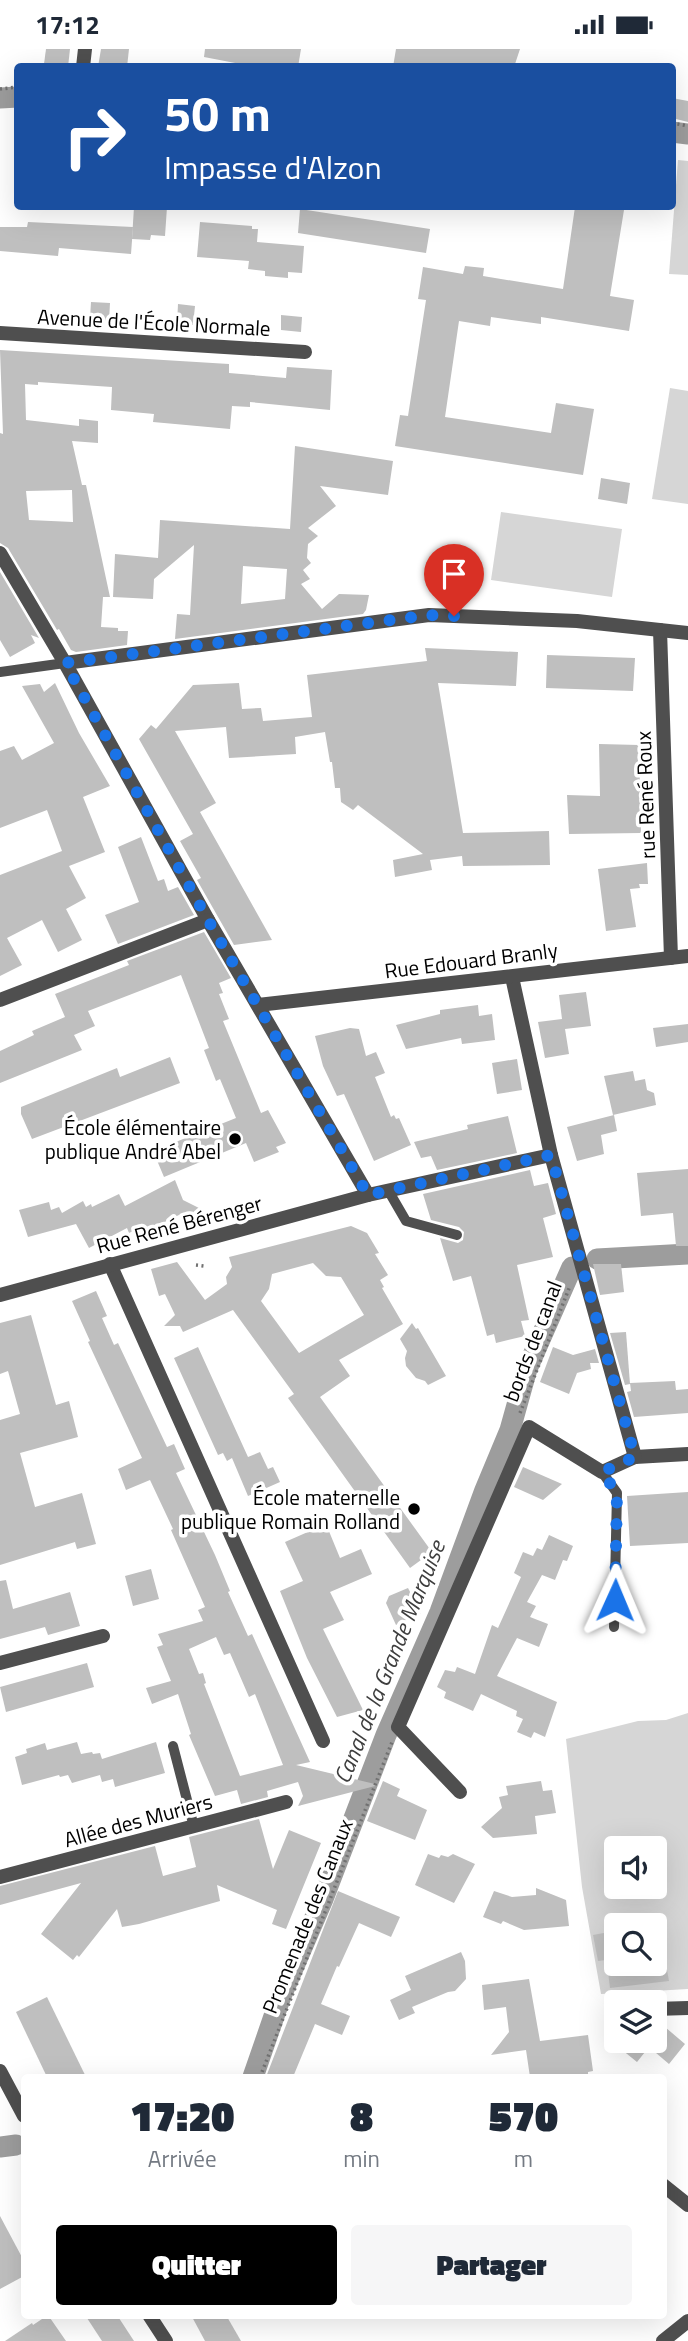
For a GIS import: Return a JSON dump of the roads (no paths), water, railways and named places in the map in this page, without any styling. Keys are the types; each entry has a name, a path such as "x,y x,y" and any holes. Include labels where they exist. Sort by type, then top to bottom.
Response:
{"street":[{"name":"Avenue de l'École Normale","path":"0,333 306,352"},
{"path":"0,553 368,1195"},
{"path":"65,663 429,615 577,621 688,633"},
{"name":"rue René Roux","path":"660,630 671,958"},
{"path":"0,1000 208,920"},
{"name":"Rue Edouard Branly","path":"258,1005 688,956"},
{"path":"512,977 551,1155 635,1457"},
{"name":"Rue René Bérenger","path":"0,1295 368,1195 551,1155"},
{"path":"110,1264 323,1741"},
{"path":"460,1792 398,1727 529,1427 602,1472 635,1457 688,1454"},
{"path":"0,1663 103,1636"},
{"name":"Allée des Muriers","path":"0,1877 286,1802"},
{"path":"667,2008 688,2008"},
{"path":"0,2071 21,2110"},
{"path":"667,2188 688,2205"},
{"path":"154,2319 166,2341"},
{"path":"663,2341 688,2321"}],"lane":[{"path":"0,672 65,663"},
{"path":"388,1191 405,1221 457,1235"},
{"path":"602,1472 617,1493 614,1627"},
{"path":"173,1746 194,1827"}],"waterway":[{"path":"0,98 14,97"},
{"path":"676,132 688,134"},
{"name":"Canal de la Grande Marquise","path":"597,1259 688,1254"},
{"name":"Canal de la Grande Marquise","path":"254,2074 281,1996 323,1899 386,1735 440,1612 510,1430 527,1369 572,1267"},
{"name":"Canal de la Grande Marquise","path":"0,2147 16,2145"}],"place":[{"name":"École élémentaire publique André Abel","path":"235,1139"},
{"name":"École maternelle publique Romain Rolland","path":"414,1509"}]}
